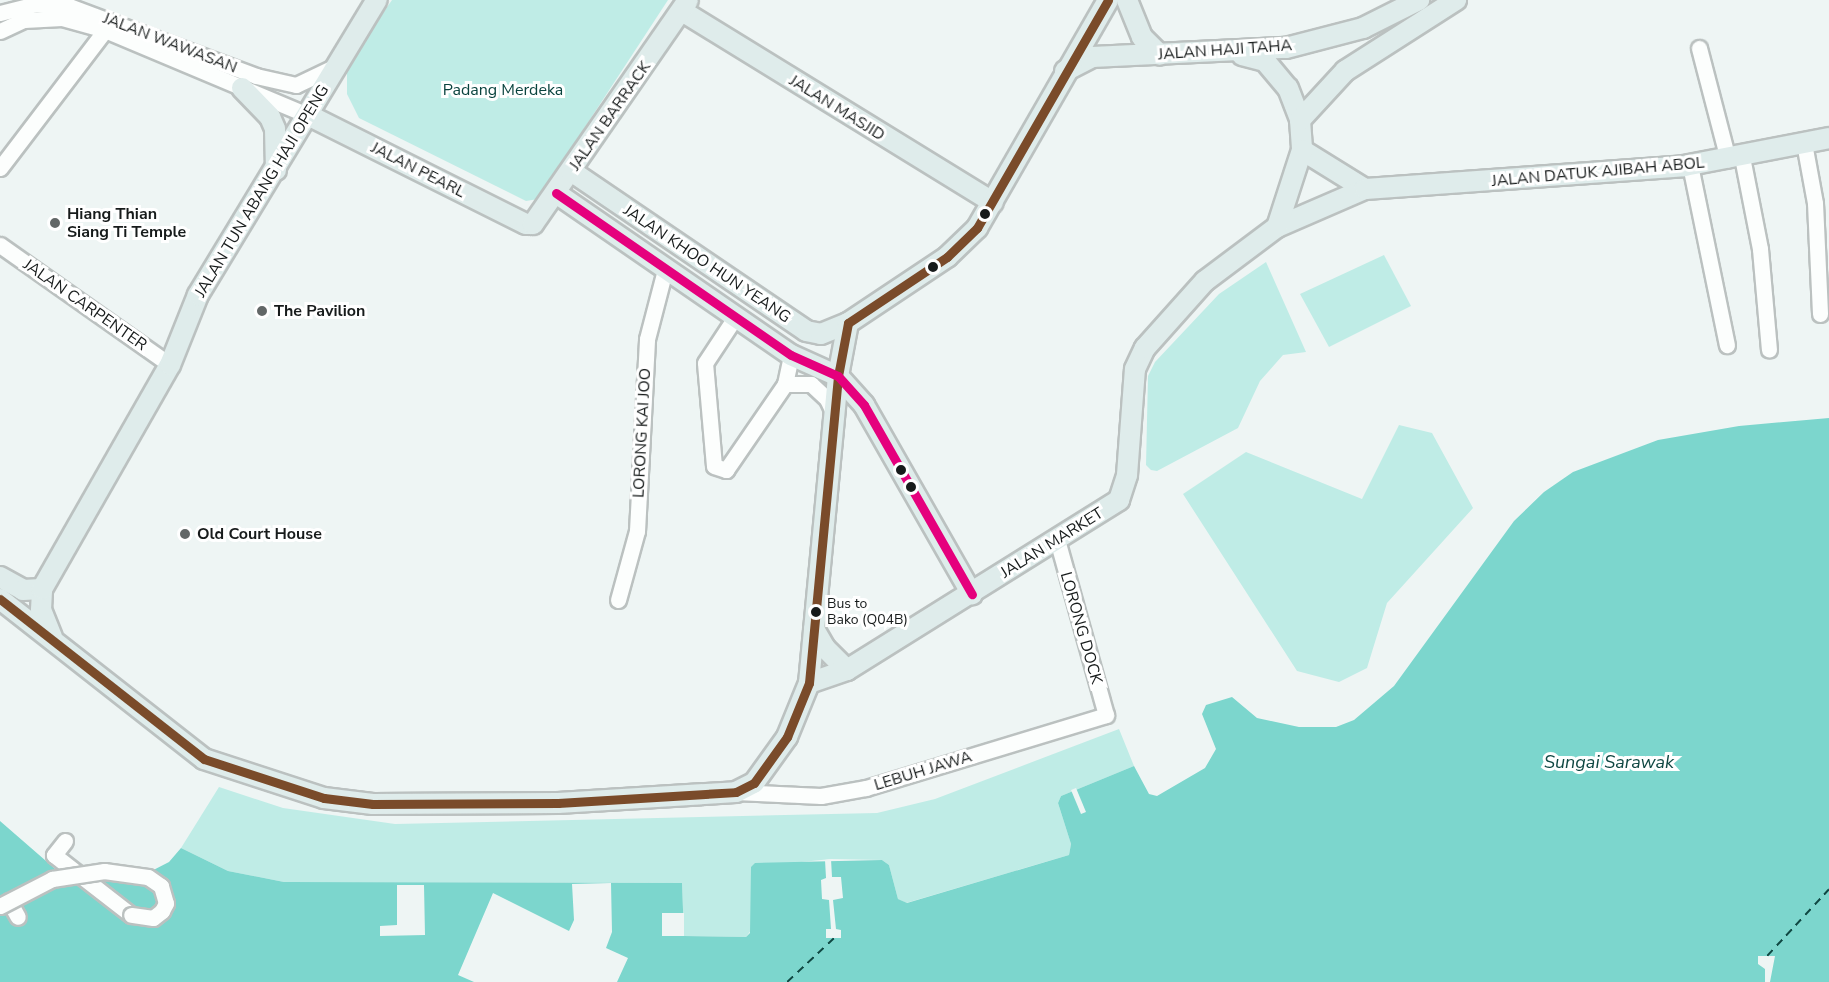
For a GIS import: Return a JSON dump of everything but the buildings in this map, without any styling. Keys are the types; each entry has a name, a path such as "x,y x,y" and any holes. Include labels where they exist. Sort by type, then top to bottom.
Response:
{"main road":[{"name":"JALAN TUN ABANG HAJI OPENG","path":"42,589 170,365 198,295 310,116 336,66 377,0"},
{"name":"JALAN KHOO HUN YEANG","path":"571,171 806,331 822,334 848,323 947,257 977,228 1063,73 1108,0"},
{"path":"1127,0 1142,37 1160,55"},
{"name":"JALAN HAJI TAHA","path":"1063,73 1092,57 1286,48 1364,28 1419,0"},
{"path":"1300,120 1345,71 1456,0"},
{"name":"JALAN BARRACK","path":"526,224 536,223 685,6"},
{"name":"JALAN MASJID","path":"685,6 993,202"},
{"path":"1231,52 1265,61 1288,88 1300,120 1302,150 1277,227"},
{"path":"242,88 270,117 277,145 276,170"},
{"name":"JALAN PEARL","path":"310,116 526,224"},
{"name":"JALAN DATUK AJIBAH ABOL","path":"1277,227 1365,189 1690,165 1829,138"},
{"path":"1302,150 1365,189"},
{"name":"JALAN KHOO HUN YEANG","path":"556,192 666,266 791,355 838,376 864,405 972,594"},
{"name":"JALAN MARKET","path":"809,683 846,670 972,594 1119,500 1127,475 1135,369 1144,348 1205,280 1277,227"},
{"path":"0,598 204,759 324,798 373,804 558,802 736,792 754,783 767,768 787,737 809,683 838,376 848,323"},
{"path":"834,414 844,404 864,405"},
{"path":"0,577 24,590 42,589 44,625 55,641"},
{"path":"814,629 825,648 846,670"}],"street":[{"name":"JALAN WAWASAN","path":"0,13 36,4 69,6 256,76 296,85 336,66"},
{"name":"JALAN WAWASAN","path":"0,31 42,17 62,18 105,30 310,116"},
{"path":"0,168 105,30"},
{"path":"1699,48 1735,158 1760,249 1769,350"},
{"path":"1804,143 1815,203 1820,314"},
{"path":"1690,165 1727,345"},
{"name":"JALAN CARPENTER","path":"0,245 170,365"},
{"name":"LORONG KAI JOO","path":"618,600 637,531 646,339 666,266"},
{"path":"736,316 705,363 714,466 726,470 785,384 791,355"},
{"path":"785,384 811,384 827,399 834,414"},
{"name":"LORONG DOCK","path":"1057,540 1106,715"},
{"name":"LEBUH JAWA","path":"736,792 821,796 866,788 1106,715"},
{"path":"18,917 4,904 52,879 73,876 83,874 94,872 104,871 148,877 161,886 166,894 162,911 153,918 132,916 88,881 80,875 54,855 65,841"}],"green space":[{"name":"Padang Merdeka","path":"392,0 668,0 538,199 526,201 359,118 347,94 347,66"},
{"path":"1384,255 1411,306 1329,347 1300,294"},
{"path":"1266,262 1306,352 1283,355 1260,381 1238,428 1157,471 1151,470 1146,465 1148,376 1155,362 1219,294"},
{"path":"1399,425 1432,433 1473,508 1387,603 1367,668 1339,682 1297,671 1183,494 1246,452 1362,499"},
{"path":"1119,729 1134,766 1061,796 1058,803 1071,844 1069,855 906,903 898,899 889,865 882,860 831,859 751,867 752,929 746,937 684,936 682,883 284,882 228,871 181,848 219,787 283,808 395,824 877,813 935,799"}],"water":[{"name":"Sungai Sarawak","path":"1829,418 1829,982 0,982 0,821 61,874 75,878 134,880 169,862 181,848 228,871 284,882 682,883 684,936 746,937 750,933 751,867 755,863 882,860 889,865 898,899 907,903 1069,855 1071,844 1058,803 1061,796 1134,766 1149,794 1157,796 1205,768 1216,749 1202,714 1206,705 1232,697 1257,718 1299,727 1336,727 1354,720 1394,686 1514,521 1544,492 1573,472 1658,440 1739,426"}],"pier":[{"path":"1076,788 1086,812 1081,814 1071,790"},
{"path":"831,859 832,877 841,877 843,898 833,900 836,929 841,930 841,938 826,938 826,929 831,929 829,900 822,899 821,880 826,878 825,860"},
{"path":"611,883 612,932 606,948 628,958 617,982 474,982 458,975 493,893 569,931 574,920 572,884"},
{"path":"397,885 424,885 425,935 380,936 380,926 397,925"},
{"path":"662,913 684,913 684,936 662,936"},
{"path":"1758,956 1775,956 1770,982 1765,982 1765,969 1758,964"}],"ferry route":[{"path":"1767,956 1829,889"},
{"path":"787,982 834,938"}],"transit line":[{"path":"0,599 204,759 324,798 373,804 558,803 736,792 754,783 787,737 809,683 838,376 848,323 947,257 977,228 1108,0"},
{"path":"556,193 791,355 838,376 864,405 972,594"}],"place":[{"name":"Hiang Thian Siang Ti Temple","path":"55,223"},
{"name":"The Pavilion","path":"262,311"},
{"name":"Old Court House","path":"185,534"},
{"name":"Bus to Bako (Q04B)","path":"816,612"}]}
